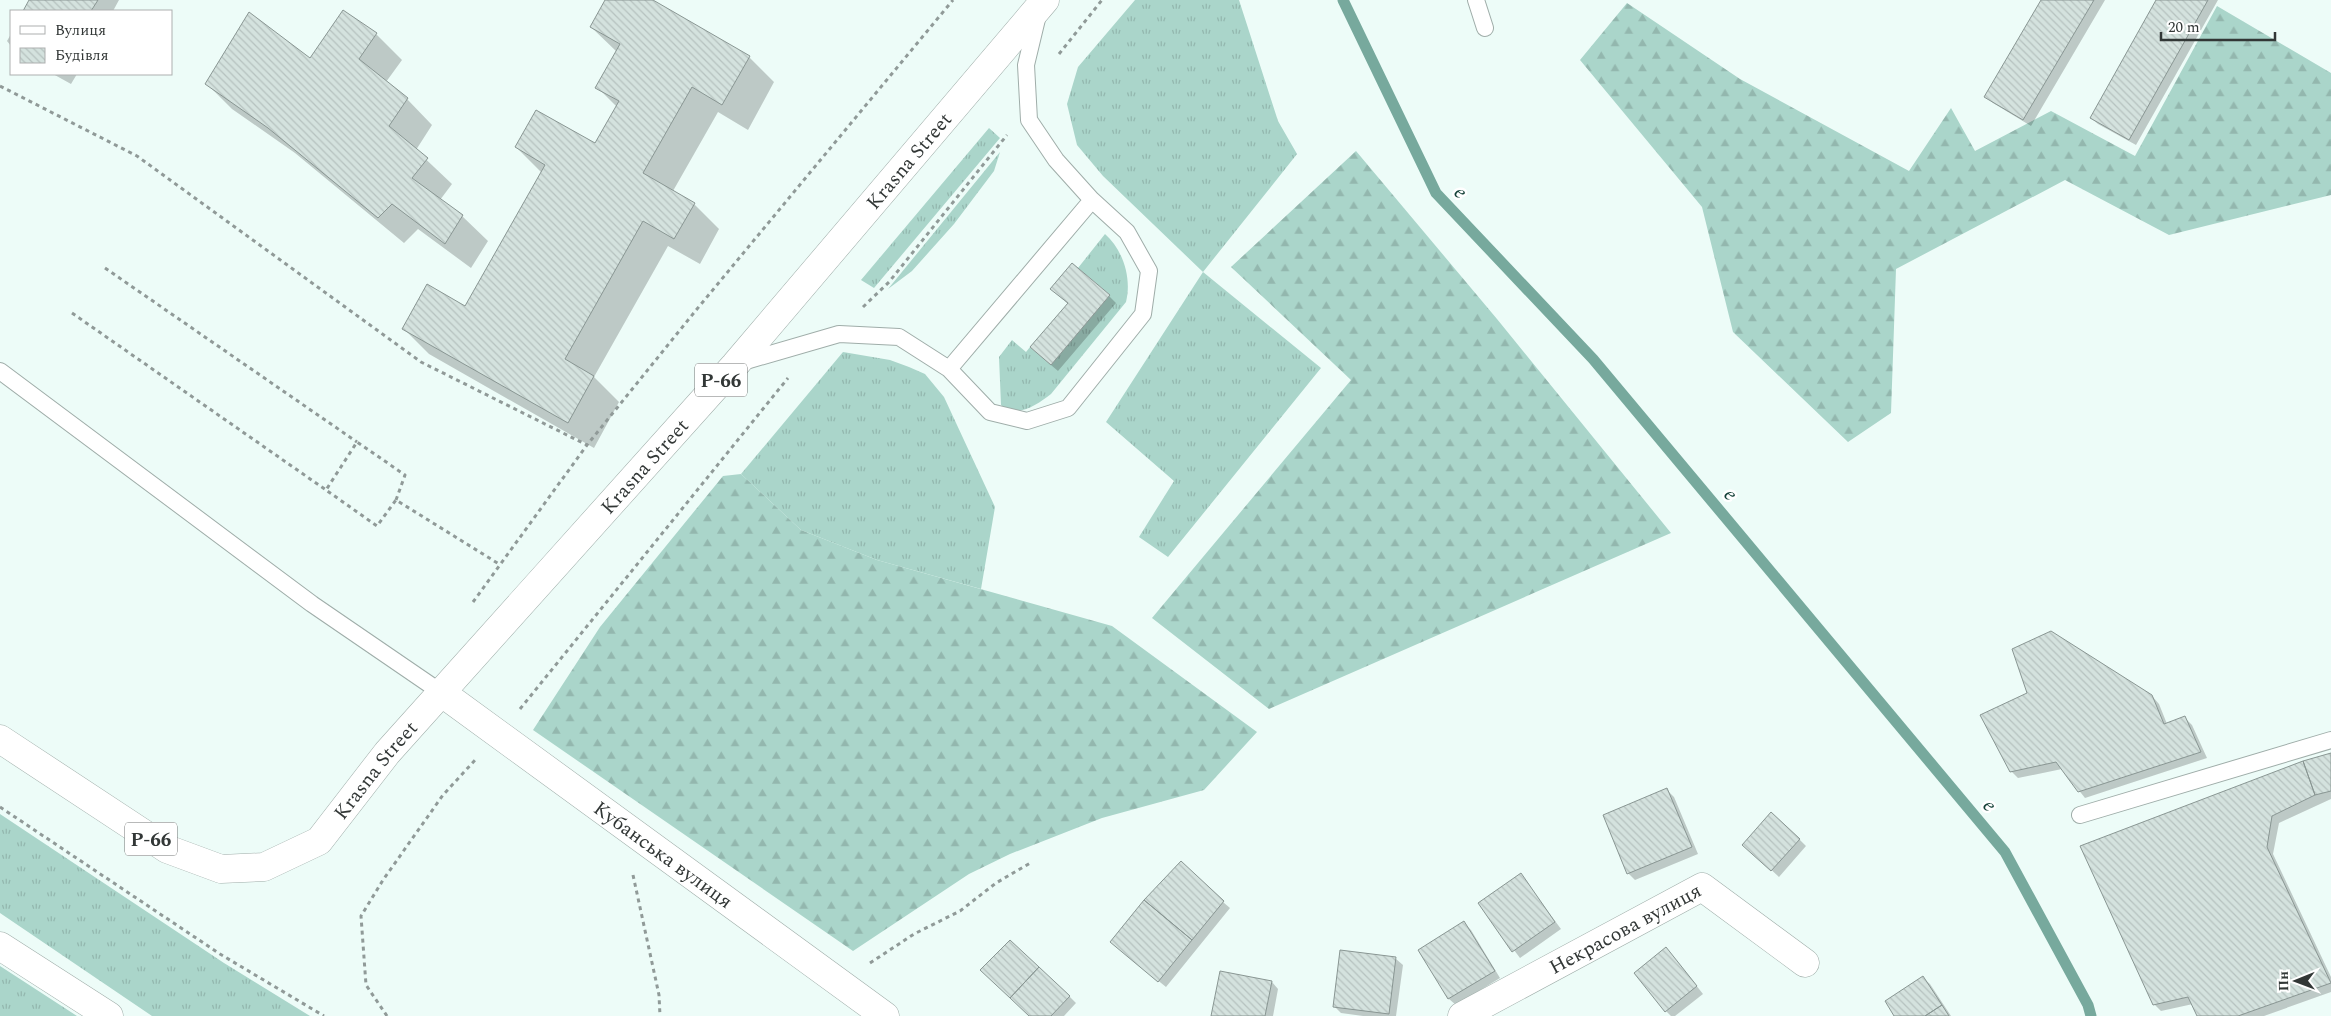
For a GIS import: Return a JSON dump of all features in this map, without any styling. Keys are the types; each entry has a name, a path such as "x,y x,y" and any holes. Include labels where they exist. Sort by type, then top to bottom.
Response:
{"main road":[{"name":"Krasna Street","path":"0,739 167,849 221,869 264,868 319,841 387,753 735,365 1043,4"},
{"name":"Кубанська вулиця","path":"442,693 885,1016"},
{"name":"Некрасова вулиця","path":"1462,1016 1702,887 1805,963"},
{"path":"0,946 109,1016"}],"lane":[{"path":"1476,0 1485,28"},
{"path":"735,365 839,334 899,336 949,369 990,412 1027,421 1068,408 1143,314 1149,271 1127,232 1092,200 1056,160 1029,120 1026,65 1043,4"},
{"path":"949,369 1092,200"},
{"path":"0,371 312,604 442,693"},
{"path":"2080,814 2331,740"}],"path":[{"path":"475,601 499,564 587,445 703,301 953,0"},
{"path":"0,86 137,156 421,362 587,445"},
{"path":"72,313 377,526 396,500 406,475 105,268"},
{"path":"326,490 357,442"},
{"path":"396,500 499,564"},
{"path":"387,1016 366,984 361,916 383,880 443,795 500,734 569,649"},
{"path":"0,807 220,954 324,1016"},
{"path":"622,823 659,995 660,1016"},
{"path":"856,994 866,966 914,934 960,911 996,884 1032,862"}],"green space":[{"path":"1135,0 1239,0 1278,121 1297,154 1203,272 1103,176 1077,145 1067,104 1078,67"},
{"path":"1627,3 1740,79 1909,171 1951,108 1975,151 2051,111 2135,156 2217,6 2331,73 2331,195 2169,235 2065,180 1896,269 1891,413 1848,442 1733,332 1702,207 1580,60"},
{"path":"989,128 1000,138 874,288 861,280"},
{"path":"1356,151 1497,319 1671,533 1269,709 1152,618 1351,380 1231,267"},
{"path":"1000,152 994,171 954,224 912,271 888,289"},
{"path":"1105,234 1117,248 1127,274 1128,293 1126,302 1051,394 1027,409 1013,411 1007,409 1001,405 999,357 1012,340 1026,352 1030,347 1051,365 1110,295 1078,268"},
{"path":"1203,272 1321,368 1168,557 1139,537 1174,481 1106,422"},
{"path":"843,352 890,360 925,374 944,397 995,507 981,589 877,560 801,530 741,474"},
{"path":"741,474 801,530 877,560 1112,626 1257,732 1204,790 1102,818 1010,854 969,874 853,951 533,730 600,627 723,476"},
{"path":"0,814 224,963 310,1016 152,1016 0,913"},
{"path":"0,966 77,1016 0,1016"}],"building":[{"path":"29,0 98,0 92,10 24,10"},
{"path":"605,0 653,0 750,56 722,105 692,87 643,173 695,203 674,239 643,221 565,359 594,376 568,423 402,329 427,284 465,306 545,165 515,147 536,110 595,143 619,101 595,88 620,44 590,27"},
{"path":"2041,0 2094,0 2023,120 1984,97"},
{"path":"2156,0 2208,0 2129,140 2090,118"},
{"path":"343,10 377,33 359,59 408,98 389,126 428,158 412,178 463,215 445,244 392,204 378,218 268,128 205,84 249,12 310,58"},
{"path":"1072,263 1110,295 1051,365 1030,347 1068,303 1050,289"},
{"path":"2051,631 2152,695 2164,724 2185,716 2201,752 2078,792 2056,762 2010,772 1980,715 2027,693 2012,649"},
{"path":"2331,753 2331,791 2315,795 2303,761"},
{"path":"2303,761 2315,795 2272,816 2267,847 2331,983 2238,1016 2197,1016 2188,997 2153,1005 2080,846"},
{"path":"1667,788 1692,847 1627,874 1603,815"},
{"path":"1771,812 1800,839 1771,871 1742,845"},
{"path":"1181,861 1224,901 1192,940 1144,900"},
{"path":"1521,873 1555,922 1512,952 1478,903"},
{"path":"1144,900 1192,940 1158,982 1110,942"},
{"path":"1464,921 1495,971 1448,999 1418,950"},
{"path":"1010,940 1039,967 1010,998 980,970"},
{"path":"1666,947 1697,986 1665,1012 1634,973"},
{"path":"1340,950 1396,957 1389,1014 1333,1007"},
{"path":"1039,967 1070,996 1051,1016 1029,1016 1010,998"},
{"path":"1220,971 1272,981 1265,1016 1211,1016"},
{"path":"1923,976 1942,1005 1925,1016 1894,1016 1885,1001"},
{"path":"1942,1005 1949,1016 1925,1016"}],"waterway":[{"name":"e","path":"1343,0 1436,193 1593,359 2005,852 2088,1005 2091,1016"}]}
